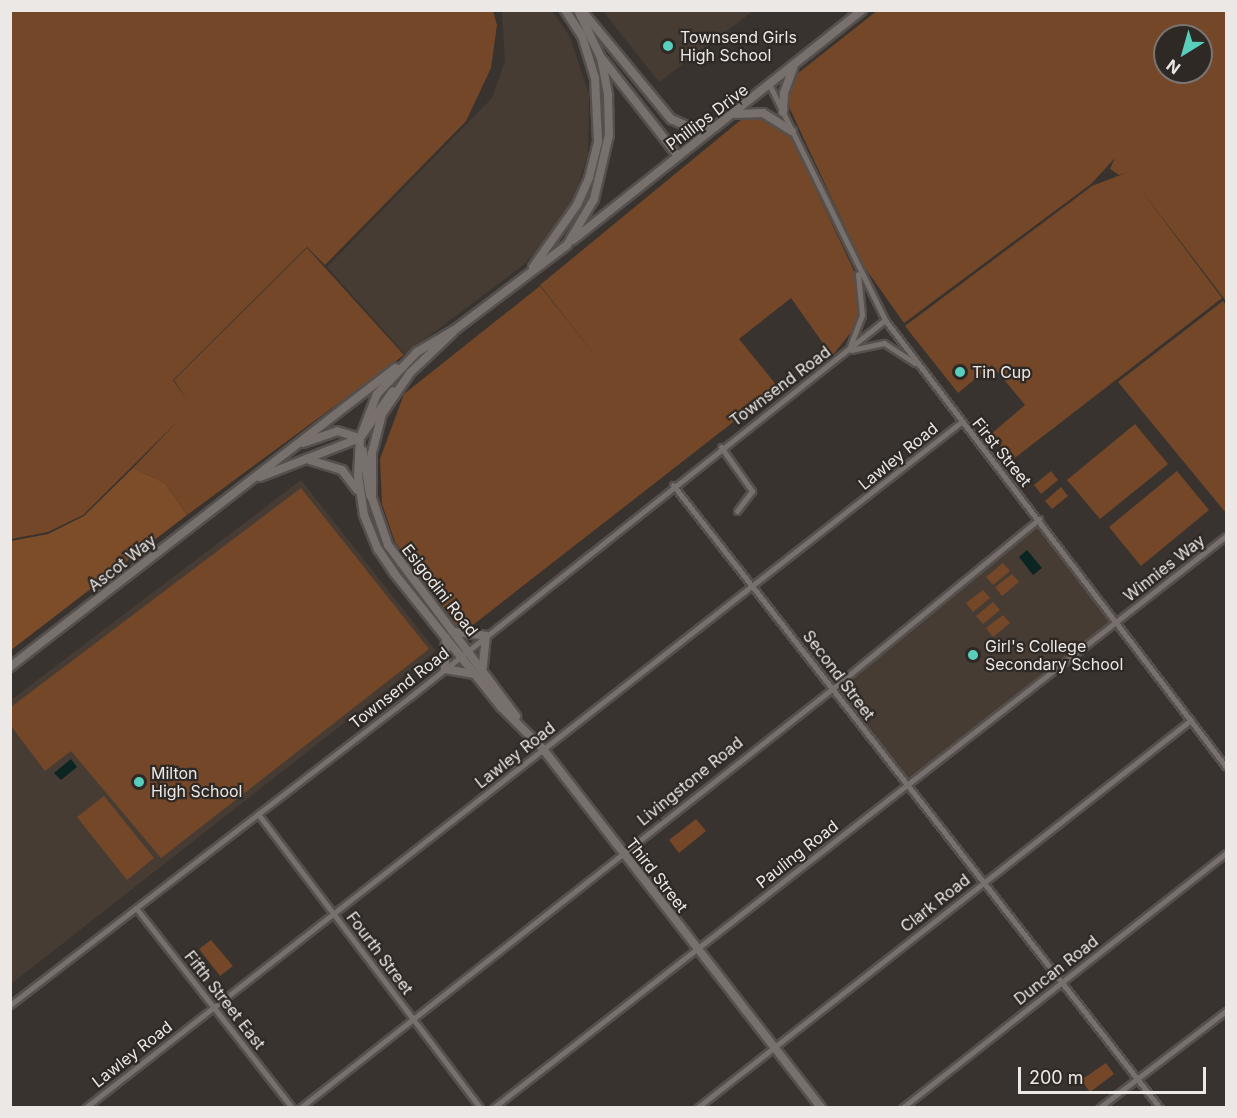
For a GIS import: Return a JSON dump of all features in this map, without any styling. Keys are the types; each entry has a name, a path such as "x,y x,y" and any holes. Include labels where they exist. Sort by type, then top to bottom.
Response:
{"main road":[{"name":"Esigodini Road","path":"524,277 578,205 595,156 598,104 582,36 565,10"},
{"name":"Esigodini Road","path":"460,656 378,549 360,496 360,438 377,394 402,364 456,329 567,245 594,199 607,150 608,95 601,58 580,10"},
{"path":"580,10 671,119 693,129 716,127"},
{"name":"Phillips Drive","path":"567,245 770,86 862,10"},
{"path":"582,36 678,156"},
{"path":"783,112 784,93 794,66"},
{"path":"734,114 763,113 792,131"},
{"name":"Esigodini Road","path":"456,329 396,389 374,437 372,498 388,545 468,650"},
{"path":"296,446 378,378 402,364"},
{"path":"372,498 366,486 360,438 382,401 396,389"},
{"path":"296,446 337,431 360,438"},
{"path":"250,481 360,438"},
{"name":"Ascot Way","path":"10,667 296,446"},
{"path":"305,459 342,470 360,496"},
{"path":"455,632 486,636 483,668"},
{"path":"446,637 445,669 475,674"},
{"name":"Third Street","path":"468,650 518,720 543,749 821,1107"},
{"name":"Third Street","path":"460,656 501,707 518,720"}],"street":[{"name":"First Street","path":"770,86 885,320 1227,767"},
{"path":"849,351 863,309 858,268"},
{"name":"Townsend Road","path":"10,1005 445,669 721,447 849,351 885,320"},
{"path":"849,351 884,343 919,366"},
{"name":"Lawley Road","path":"85,1107 961,422"},
{"path":"721,447 752,491 737,511"},
{"name":"Second Street","path":"674,485 754,585 982,883 1160,1107"},
{"name":"Livingstone Road","path":"300,1107 832,689 1039,519"},
{"name":"Winnies Way","path":"1117,622 1227,536"},
{"name":"Pauling Road","path":"493,1107 698,950 1117,622"},
{"name":"Clark Road","path":"697,1107 1191,720"},
{"name":"Fourth Street","path":"258,814 480,1107"},
{"name":"Duncan Road","path":"902,1107 1227,853"},
{"name":"Fifth Street East","path":"136,908 292,1107"},
{"path":"1099,1107 1227,1011"}],"shaded area":[{"path":"878,10 1226,11 1226,301 1135,182 1222,298 1012,460 991,434 1025,405 992,365 958,393 905,326 1092,186 1128,172 1119,175 1110,169 1115,158 1091,184 904,323 863,265 790,109 789,93 797,74"},
{"path":"10,11 493,11 497,25 491,68 466,121 325,265 307,247 173,380 189,403 174,380 307,248 404,355 187,515 165,483 133,468 179,420 83,515 48,532 11,539"},
{"path":"502,11 552,11 570,37 589,95 588,155 570,211 550,238 522,266 405,354 327,267 492,98 505,61"},
{"name":"Townsend Girls High School","path":"603,11 753,11 659,82"},
{"path":"767,118 792,139 855,273 861,314 856,326 832,356 791,298 739,339 778,387 469,628 459,629 395,542 382,504 380,459 404,394 540,286 601,363 540,285 742,119"},
{"path":"1223,301 1226,305 1226,513 1118,382"},
{"path":"1135,424 1168,464 1100,519 1067,480"},
{"path":"133,468 165,483 187,515 11,650 11,541 48,534 84,516"},
{"path":"1051,471 1058,480 1041,494 1034,485"},
{"path":"1177,471 1209,510 1141,566 1109,527"},
{"name":"Milton High School","path":"301,480 436,651 11,984 11,700"},
{"path":"1061,487 1068,496 1052,509 1045,501"},
{"name":"Milton High School","path":"301,488 429,649 161,858 71,751 45,771 11,726 11,707"},
{"name":"Girl's College Secondary School","path":"1038,523 1113,622 908,781 836,689"},
{"path":"1003,563 1010,571 993,585 986,577"},
{"path":"1012,574 1019,582 1002,596 995,587"},
{"path":"983,590 990,598 973,612 966,603"},
{"path":"993,602 1000,610 983,624 976,616"},
{"path":"1003,615 1010,623 993,637 986,628"},
{"path":"104,796 154,858 127,880 77,817"},
{"path":"696,819 706,831 679,853 669,840"},
{"path":"211,940 233,966 220,976 199,949"},
{"path":"1106,1063 1114,1074 1090,1092 1081,1080"}],"water":[{"path":"1027,550 1042,568 1033,575 1019,557"},
{"path":"71,759 77,767 61,780 54,773"}],"place":[{"name":"Townsend Girls High School","path":"668,46"},
{"name":"Tin Cup","path":"960,372"},
{"name":"Girl's College Secondary School","path":"973,655"},
{"name":"Milton High School","path":"139,782"}]}
